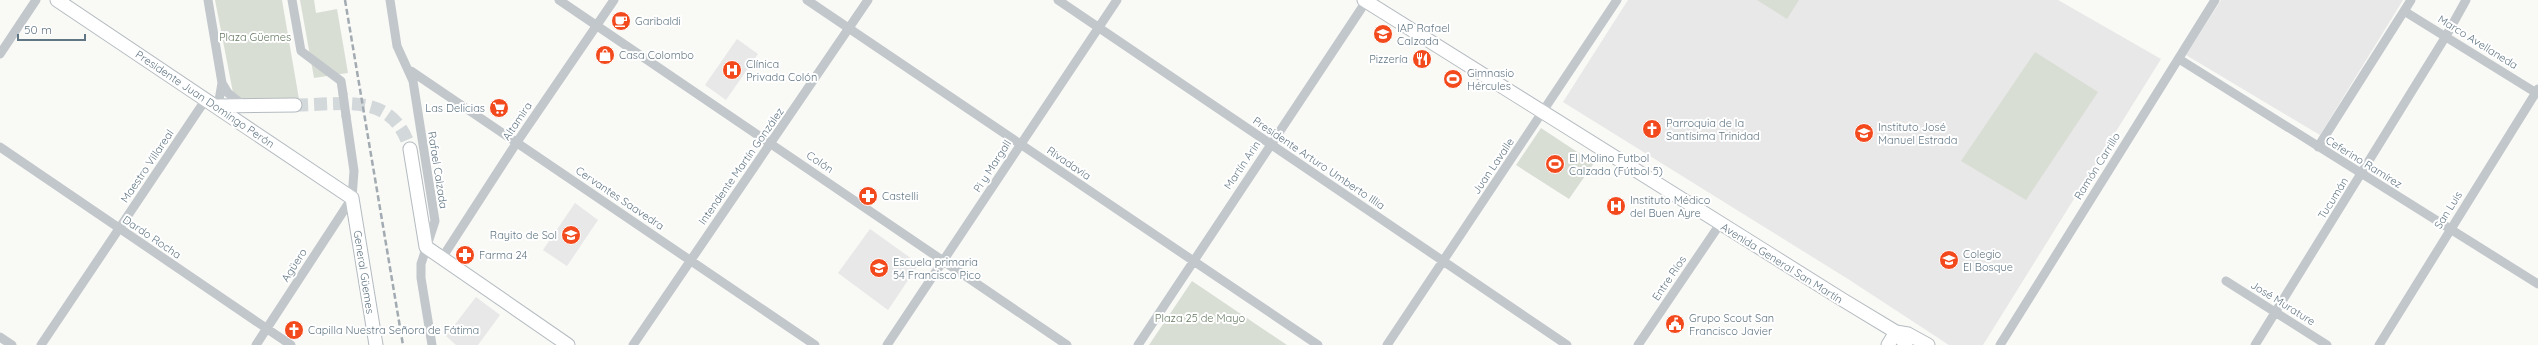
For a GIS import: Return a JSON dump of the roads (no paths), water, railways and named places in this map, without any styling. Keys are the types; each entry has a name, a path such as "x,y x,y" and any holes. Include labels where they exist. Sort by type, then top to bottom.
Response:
{"street":[{"path":"0,54 36,0"},
{"name":"Presidente Juan Domingo Perón","path":"57,0 206,100 218,106 352,198"},
{"path":"208,0 222,83 218,106 295,106"},
{"path":"292,0 301,52 341,81 354,171 352,198"},
{"name":"Rafael Calzada","path":"390,0 397,46 402,61 411,71 435,221 421,264 421,278 432,345"},
{"name":"Colón","path":"559,0 1067,345"},
{"name":"Altamira","path":"442,258 517,142 614,0"},
{"name":"Rivadavia","path":"807,0 1318,345"},
{"name":"Intendente Martín González","path":"634,345 690,260 771,144 868,0"},
{"name":"Presidente Arturo Umberto Illia","path":"1058,0 1442,262 1567,345"},
{"name":"Pi y Margall","path":"887,345 1117,0"},
{"name":"Avenida General San Martín","path":"1366,0 1543,114 1896,332 1906,345"},
{"name":"Martín Arin","path":"1138,345 1366,0"},
{"name":"Juan Lavalle","path":"1387,345 1543,114 1617,0"},
{"name":"Ramón Carrillo","path":"2000,345 2215,0"},
{"path":"2318,147 2411,0"},
{"name":"Tucumán","path":"2255,345 2362,175 2466,0"},
{"name":"Marco Avellaneda","path":"2404,11 2537,92"},
{"name":"Ceferino Ramírez","path":"2179,59 2538,284"},
{"name":"Cervantes Saavedra","path":"411,71 815,345"},
{"path":"222,83 235,101 244,106"},
{"name":"San Luis","path":"2379,345 2450,229 2537,92"},
{"name":"Maestro Villareal","path":"41,345 206,100"},
{"name":"Dardo Rocha","path":"0,147 291,345"},
{"path":"410,149 426,247 568,345"},
{"name":"Agüero","path":"256,345 352,198"},
{"name":"General Güemes","path":"352,198 376,345"},
{"name":"Entre Ríos","path":"1638,345 1720,224"},
{"name":"José Murature","path":"2226,281 2327,345"},
{"path":"1888,345 1896,332"},
{"name":"Avenida General San Martín","path":"1896,332 1908,334 1928,345"},
{"path":"0,337 12,345"}],"tunnel":[{"path":"295,105 348,104 364,105 379,110 392,118 402,130 410,149"}],"railway":[{"path":"345,0 403,345"}],"place":[{"name":"Garibaldi","path":"621,21"},
{"name":"IAP Rafael Calzada","path":"1383,34"},
{"name":"Casa Colombo","path":"605,55"},
{"name":"Pizzería","path":"1422,59"},
{"name":"Clínica Privada Colón","path":"732,70"},
{"name":"Gimnasio Hércules","path":"1453,79"},
{"name":"Las Delicias","path":"499,108"},
{"name":"Parroquia de la Santísima Trinidad","path":"1652,129"},
{"name":"Instituto José Manuel Estrada","path":"1864,133"},
{"name":"El Molino Futbol Calzada (Fútbol 5)","path":"1555,164"},
{"name":"Castelli","path":"868,196"},
{"name":"Instituto Médico del Buen Ayre","path":"1616,206"},
{"name":"Rayito de Sol","path":"571,235"},
{"name":"Farma 24","path":"465,255"},
{"name":"Colegio El Bosque","path":"1949,260"},
{"name":"Escuela primaria 54 Francisco Pico","path":"879,268"},
{"name":"Grupo Scout San Francisco Javier","path":"1675,324"},
{"name":"Capilla Nuestra Señora de Fátima","path":"294,330"}],"park label":[{"name":"Plaza Güemes","path":"255,37"},
{"name":"Plaza 25 de Mayo","path":"1200,318"}]}
